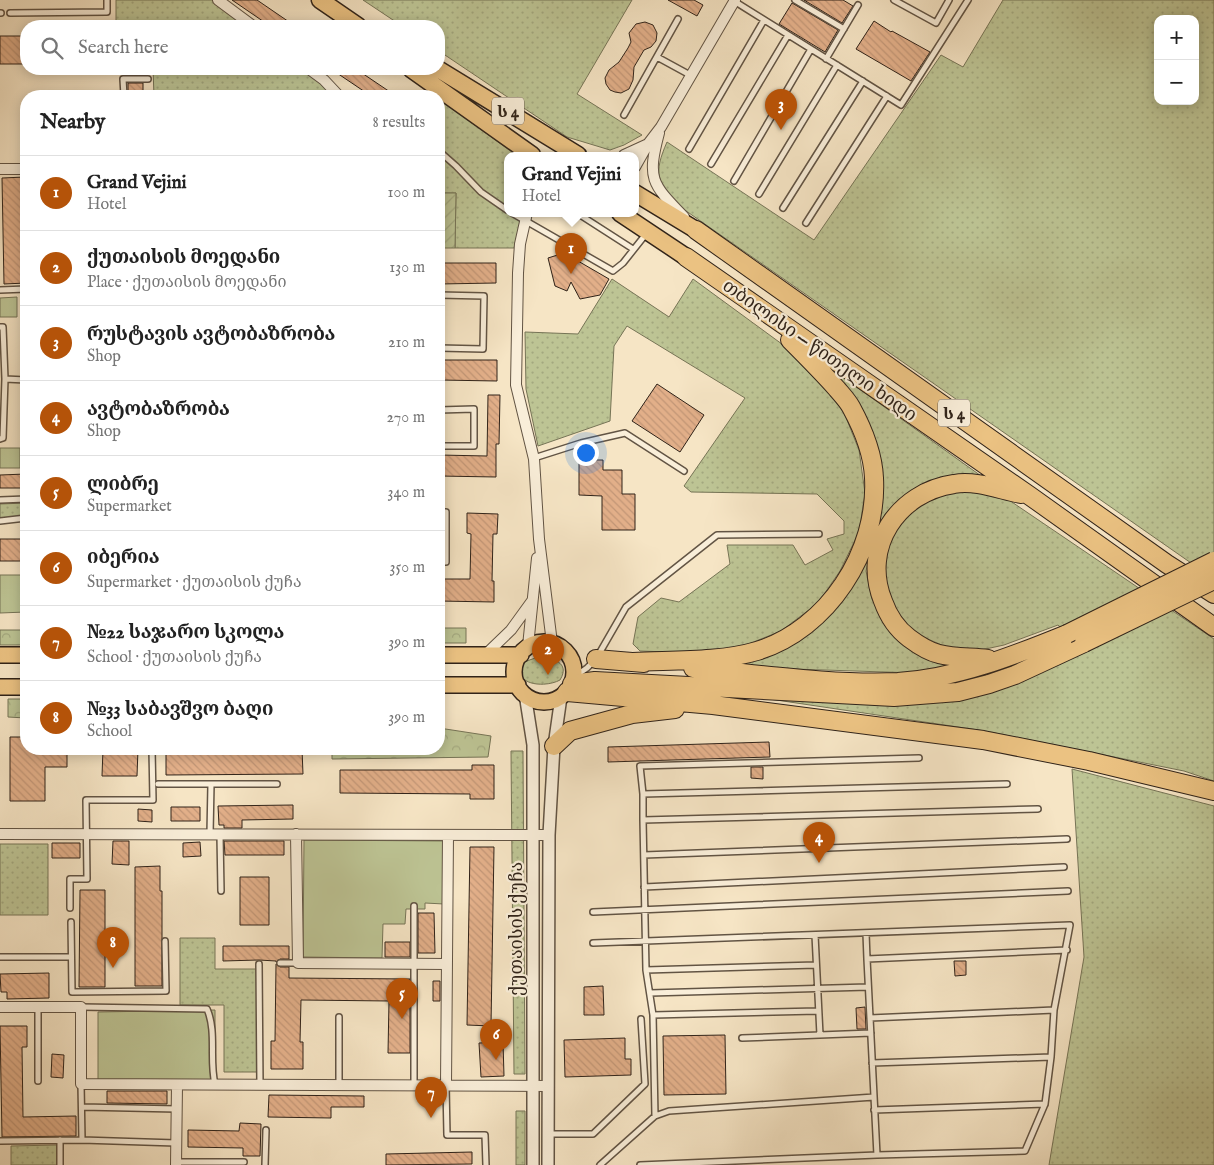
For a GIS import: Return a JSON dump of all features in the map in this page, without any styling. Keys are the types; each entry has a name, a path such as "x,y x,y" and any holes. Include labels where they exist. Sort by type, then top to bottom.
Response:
{"highway":[{"path":"320,0 349,20"},
{"name":"ს 4","path":"445,73 576,152"},
{"name":"ს 4","path":"419,75 441,90"},
{"name":"ს 4","path":"445,93 528,152"},
{"name":"თბილისი — წითელი ხიდი","path":"639,195 696,230 1167,564 1214,594"},
{"name":"თბილისი — წითელი ხიდი","path":"626,217 1030,496 1214,627"},
{"path":"633,662 734,657 759,650 788,637 807,624 828,605 842,587 856,563 866,538 872,516 874,479 871,456 864,435 850,405 818,366 756,306"},
{"path":"1001,660 938,654 909,638 896,626 880,596 876,578 876,558 881,541 892,521 906,505 942,486 970,483 1030,496"},
{"path":"596,659 835,681 899,682 942,676 1001,660 1067,634 1214,562"},
{"path":"568,687 596,681 894,697 958,692 1016,675 1214,580"},
{"path":"568,687 983,740 1089,761 1214,792"},
{"path":"554,746 570,731 632,714 713,705"}],"main road":[{"path":"540,642 552,643 559,646 570,657 574,667 568,687 555,700 542,702 530,698 521,690 514,670 516,661 524,651 540,642"},
{"path":"445,655 485,655 524,651"},
{"path":"0,655 20,655"},
{"path":"570,657 596,659"},
{"path":"445,685 521,690"},
{"path":"0,687 20,687"}],"street":[{"path":"218,0 245,20"},
{"path":"639,160 661,127 735,1"},
{"path":"317,75 333,90"},
{"path":"661,127 652,158 654,181 675,208 696,230"},
{"path":"631,152 648,144"},
{"path":"0,169 20,169"},
{"path":"639,216 665,236 686,258"},
{"path":"526,217 520,244 518,273 516,385 534,459 540,539 552,643"},
{"path":"524,651 533,600 540,539"},
{"path":"485,655 511,630 533,600"},
{"name":"ქუთაისის ქუჩა","path":"548,1165 549,835 554,746 568,687"},
{"name":"ქუთაისის ქუჩა","path":"521,690 533,745 533,1165"},
{"path":"0,834 549,835"},
{"path":"296,834 298,964 447,964"},
{"path":"446,1085 448,835"},
{"path":"0,1006 82,1008 81,1084 548,1086"},
{"path":"176,1164 177,1084"}],"lane":[{"path":"10,13 108,12 107,0"},
{"path":"795,0 844,29"},
{"path":"894,0 936,23 947,1"},
{"path":"735,1 901,105 968,0"},
{"path":"826,58 858,5"},
{"path":"624,115 678,19"},
{"path":"689,149 764,20"},
{"path":"711,164 788,35"},
{"path":"734,181 810,49"},
{"path":"657,57 690,75"},
{"path":"759,194 837,65"},
{"path":"124,90 123,79 148,79"},
{"path":"783,208 863,82"},
{"path":"806,223 886,96"},
{"path":"445,156 480,192 504,208"},
{"path":"526,217 614,271 623,263 648,231"},
{"path":"583,217 633,249"},
{"path":"0,290 20,289"},
{"path":"445,295 484,296 483,349 445,348"},
{"path":"0,326 3,327 5,379 3,438 0,438"},
{"path":"5,379 20,380"},
{"path":"445,410 474,410 474,446 445,446"},
{"path":"534,459 581,443 625,434 684,471"},
{"path":"0,500 20,499"},
{"path":"445,512 445,562"},
{"path":"0,521 20,519"},
{"path":"568,687 596,659 626,607 717,535 819,534"},
{"path":"70,908 70,879 87,879 86,800 153,800 152,755"},
{"path":"655,1116 653,1015 646,970 643,794 640,766 919,758"},
{"path":"158,784 277,784"},
{"path":"211,784 221,891"},
{"path":"643,794 1007,784"},
{"path":"643,820 1038,809"},
{"path":"644,855 1067,839"},
{"path":"644,887 1064,867"},
{"path":"593,912 1068,891"},
{"path":"414,906 414,1085"},
{"path":"71,922 72,992 166,991 165,941"},
{"path":"593,943 1070,925 1067,950 1054,1010 1045,1104 1026,1151 640,1165"},
{"path":"866,933 877,1155"},
{"path":"815,935 820,1035"},
{"path":"867,959 1067,950"},
{"path":"0,957 71,957"},
{"path":"260,964 260,1085"},
{"path":"280,964 298,964"},
{"path":"646,970 816,965"},
{"path":"650,993 868,987"},
{"path":"38,1007 38,1082"},
{"path":"82,1008 207,1009 211,1020 212,1072 215,1085"},
{"path":"870,1018 1054,1010"},
{"path":"653,1015 818,1011"},
{"path":"339,1017 339,1085"},
{"path":"548,1134 593,1134 644,1084 641,1019"},
{"path":"742,1038 871,1033"},
{"path":"872,1063 1051,1056"},
{"path":"81,1084 82,1140"},
{"path":"446,1085 447,1135 485,1136 486,1165"},
{"path":"600,1165 655,1116 669,1112 874,1097"},
{"path":"874,1110 1045,1104"},
{"path":"82,1108 177,1109"},
{"path":"265,1165 266,1130"},
{"path":"60,1140 60,1165"},
{"path":"0,1141 82,1140 176,1143"},
{"path":"176,1164 244,1162"}],"green space":[{"path":"116,0 223,0 250,20 116,20"},
{"path":"363,0 632,0 577,94 642,135 610,150 567,137 445,55 445,20 393,20"},
{"path":"1003,0 1214,0 1214,579 679,206 662,184 659,170 667,142 814,240 941,55 963,67"},
{"path":"153,75 321,75 336,90 154,90"},
{"path":"445,103 512,152 504,152 504,217 521,217 514,248 455,248 456,193 445,193"},
{"path":"445,193 456,193 455,248 445,248"},
{"path":"612,279 669,317 693,279 801,358 822,379 843,410 859,450 865,493 859,532 840,571 818,603 781,631 741,647 696,653 640,651 633,644 638,617 661,598 679,602 730,564 727,545 793,545 805,565 833,550 827,539 844,534 844,521 817,494 691,492 684,486 745,398 627,326 614,346 610,421 538,446 526,389 525,332 578,334"},
{"path":"17,297 17,317 0,317 0,298"},
{"path":"834,371 984,478 940,477 909,494 886,513 874,534 866,571 872,599 888,628 960,663 916,673 732,667 828,615 878,503 854,402"},
{"path":"0,448 20,448 20,468 0,468"},
{"path":"950,489 971,489 1003,496 1214,639 1214,781 1184,771 985,731 756,697 892,703 1084,649 1058,625 1004,645 981,650 957,652 917,634 900,621 887,600 885,574 887,549 896,527 919,502"},
{"path":"20,503 20,517 0,519 0,504"},
{"path":"0,575 20,575 20,612 0,613"},
{"path":"445,628 466,628 466,643 445,643"},
{"path":"0,630 20,630 20,645 0,645"},
{"path":"538,657 549,658 562,665 563,674 560,680 554,683 539,684 532,683 522,676 521,670 524,662"},
{"path":"8,699 20,699 20,718 8,717"},
{"path":"445,729 491,736 488,757 332,759 332,755 445,755"},
{"path":"511,751 523,751 525,1074 514,1074"},
{"path":"1072,769 1214,806 1214,1165 1049,1165 1084,957"},
{"path":"304,840 445,841 444,904 425,903 425,909 406,909 405,924 383,924 382,958 303,957"},
{"path":"0,844 48,844 48,915 0,915"},
{"path":"180,938 215,938 215,969 257,969 257,1072 224,1072 224,1005 180,1005"},
{"path":"215,1010 215,1080 98,1081 98,1012"},
{"path":"516,1111 525,1111 525,1165 516,1165"},
{"path":"57,1145 57,1165 11,1165 11,1146"}],"building":[{"path":"232,0 257,0 286,20 261,20"},
{"path":"668,0 694,0 703,5 697,16"},
{"path":"804,0 843,0 853,6 842,23"},
{"path":"792,3 838,30 825,52 779,24"},
{"path":"874,21 930,52 911,81 856,49"},
{"path":"645,22 653,25 657,33 656,41 651,47 644,50 634,67 633,80 629,89 621,93 610,90 605,78 609,70 619,62 628,48 631,42 629,33 636,24"},
{"path":"0,36 20,36 20,64 0,64"},
{"path":"340,75 365,75 387,90 362,90"},
{"path":"128,83 143,83 143,90 128,90"},
{"path":"20,177 20,283 4,284 2,178"},
{"path":"564,253 574,262 578,261 609,279 600,295 580,299 571,282 567,291 555,286 548,258"},
{"path":"445,263 496,263 496,283 445,284"},
{"path":"445,360 497,360 497,381 445,380"},
{"path":"657,384 704,415 680,452 632,421"},
{"path":"488,395 500,395 499,444 496,444 496,477 445,476 445,455 487,456"},
{"path":"579,460 603,460 603,470 622,470 622,494 635,494 635,530 602,530 602,496 579,495"},
{"path":"20,474 20,488 0,488 0,475"},
{"path":"467,513 498,514 497,534 493,534 492,581 494,581 494,602 445,601 445,579 470,579 471,534 467,533"},
{"path":"0,539 20,539 20,561 0,561"},
{"path":"10,737 20,737 20,755 67,755 67,767 45,767 45,801 10,801"},
{"path":"769,742 770,757 608,762 608,747"},
{"path":"103,755 138,755 137,776 102,776"},
{"path":"166,755 302,755 303,774 166,775"},
{"path":"472,765 494,765 494,799 470,799 470,794 340,793 340,770 472,770"},
{"path":"751,767 763,767 763,779 751,778"},
{"path":"293,805 293,819 242,820 242,828 224,828 224,825 219,825 218,806"},
{"path":"171,807 200,807 200,821 171,821"},
{"path":"138,809 152,810 152,822 138,821"},
{"path":"113,841 129,841 129,865 112,864"},
{"path":"224,841 284,841 284,855 225,855"},
{"path":"200,842 201,856 183,857 183,843"},
{"path":"52,843 80,843 80,858 52,858"},
{"path":"470,847 494,847 491,1026 467,1025"},
{"path":"160,866 160,891 162,891 162,986 135,986 135,867"},
{"path":"240,877 269,877 269,925 240,925"},
{"path":"80,890 105,890 105,987 79,987"},
{"path":"418,913 434,913 435,953 418,953"},
{"path":"385,942 410,942 410,957 385,957"},
{"path":"223,946 289,946 289,959 280,959 276,962 259,960 223,961"},
{"path":"954,961 966,961 966,975 955,976"},
{"path":"276,964 280,967 289,967 289,978 410,979 410,1053 388,1053 389,1001 301,1000 300,1042 303,1042 303,1069 271,1069 271,1041 275,1041"},
{"path":"49,973 49,998 7,999 7,992 1,992 0,974"},
{"path":"433,981 440,981 440,1001 433,1001"},
{"path":"603,986 604,1015 584,1015 584,987"},
{"path":"865,1007 866,1029 857,1029 856,1008"},
{"path":"0,1026 27,1026 27,1047 22,1047 23,1117 76,1116 76,1136 2,1137"},
{"path":"725,1035 726,1094 664,1095 663,1036"},
{"path":"625,1038 625,1059 631,1059 631,1075 565,1077 564,1040"},
{"path":"503,1042 504,1076 481,1077 479,1043"},
{"path":"52,1054 64,1055 63,1078 51,1077"},
{"path":"107,1091 167,1091 167,1104 107,1103"},
{"path":"269,1095 364,1096 364,1107 331,1107 331,1118 268,1117"},
{"path":"240,1123 261,1124 260,1156 243,1156 243,1148 188,1147 188,1130 239,1131"},
{"path":"472,1152 472,1164 386,1165 386,1154"}],"place":[{"name":"რუსტავის ავტობაზრობა","path":"781,130"},
{"name":"Grand Vejini","path":"571,274"},
{"name":"ქუთაისის მოედანი","path":"548,675"},
{"name":"ავტობაზრობა","path":"819,863"},
{"name":"№33 საბავშვო ბაღი","path":"113,968"},
{"name":"ლიბრე","path":"402,1019"},
{"name":"იბერია","path":"496,1060"},
{"name":"№22 საჯარო სკოლა","path":"431,1118"}]}
